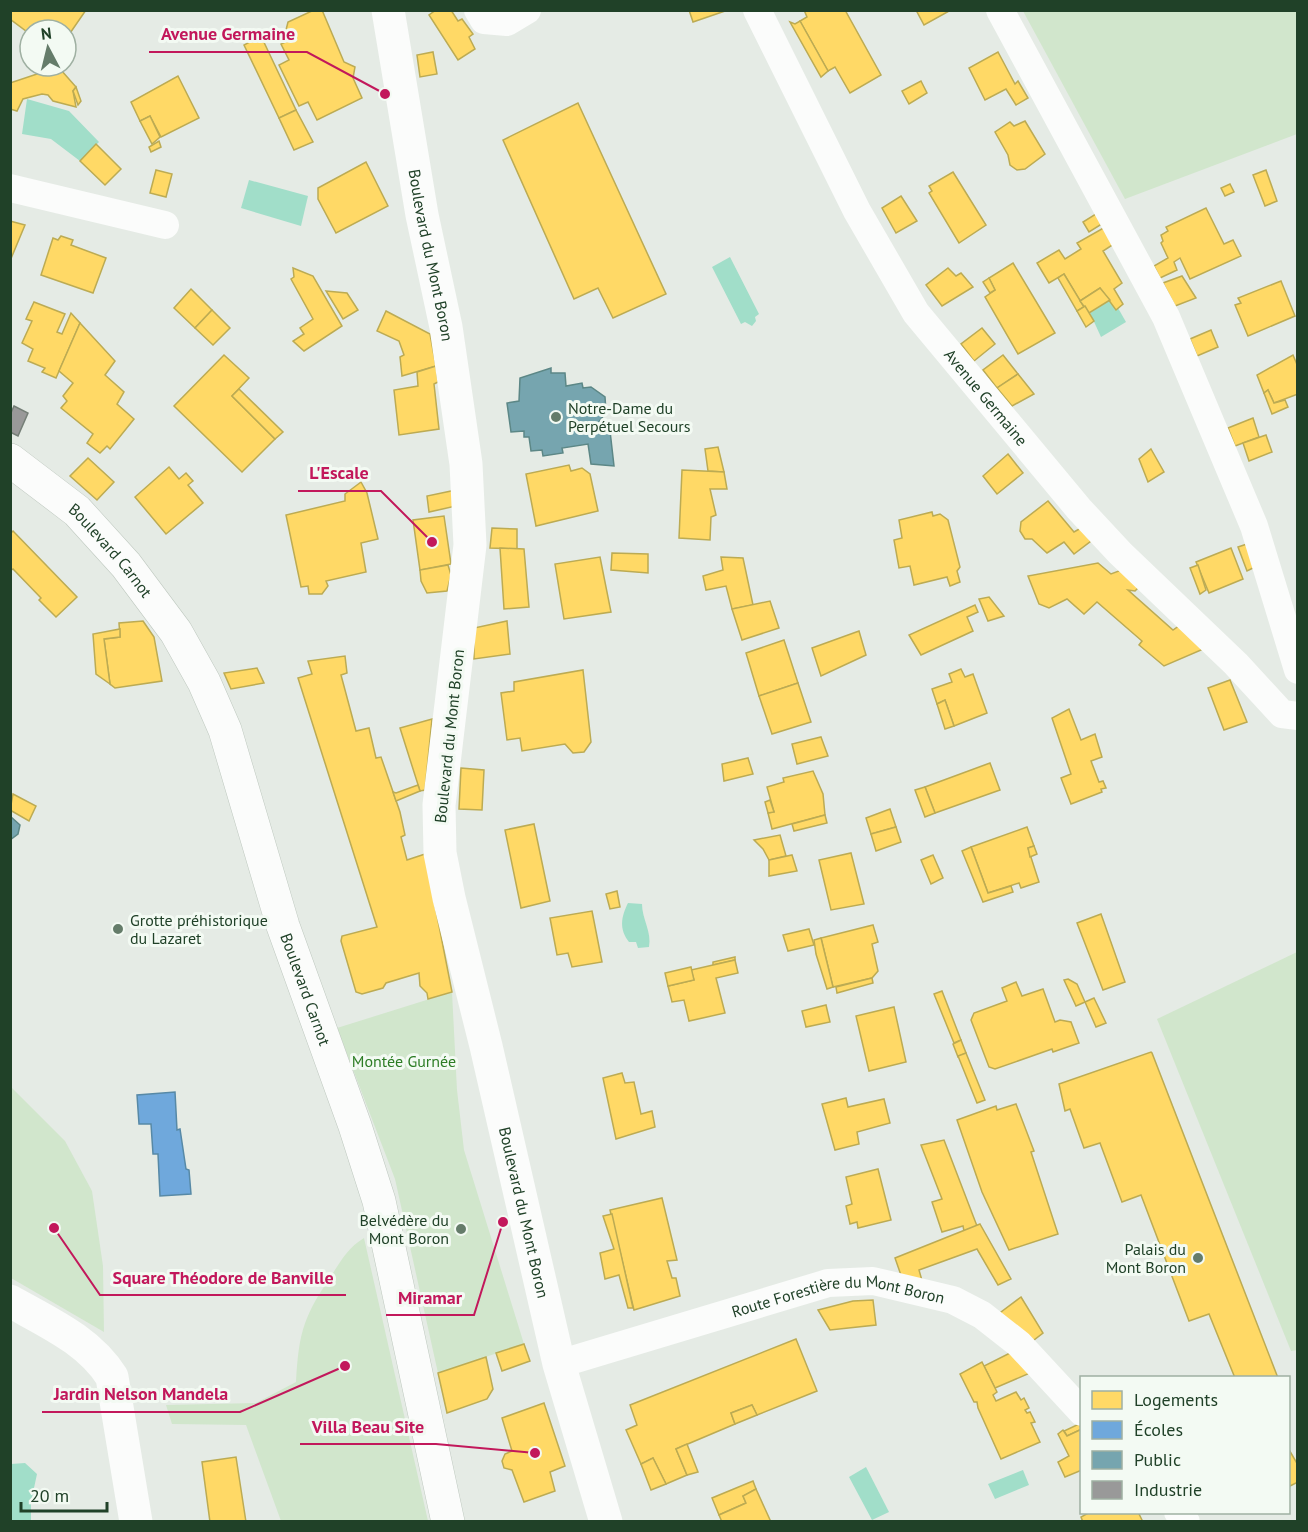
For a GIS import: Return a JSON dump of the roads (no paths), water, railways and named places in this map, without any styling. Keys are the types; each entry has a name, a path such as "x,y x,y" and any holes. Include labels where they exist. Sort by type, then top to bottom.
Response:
{"street":[{"name":"Boulevard du Mont Boron","path":"388,10 422,215 446,327 466,464 470,545 439,805 440,853 559,1364 606,1521"},
{"path":"478,10 484,20 507,22 526,10"},
{"name":"Avenue Germaine","path":"757,10 857,211 916,313 1079,509 1120,553 1236,664 1282,714 1298,716"},
{"path":"1000,10 1061,118 1166,317 1254,526 1298,670"},
{"path":"10,188 165,225"},
{"name":"Boulevard Carnot","path":"10,460 77,511 126,566 176,632 204,682 225,730 283,926 355,1126 379,1201 448,1521"},
{"name":"Route Forestière du Mont Boron","path":"559,1364 828,1283 873,1281 954,1300 982,1315 1019,1344 1080,1410"},
{"path":"10,1301 81,1342 105,1365 112,1377 136,1521"}],"place":[{"name":"Avenue Germaine","path":"385,94"},
{"name":"Notre-Dame du Perpétuel Secours","path":"556,417"},
{"name":"L'Escale","path":"432,542"},
{"name":"Grotte préhistorique du Lazaret","path":"118,929"},
{"name":"Miramar","path":"503,1222"},
{"name":"Square Théodore de Banville","path":"54,1228"},
{"name":"Belvédère du Mont Boron","path":"461,1229"},
{"name":"Palais du Mont Boron","path":"1198,1258"},
{"name":"Jardin Nelson Mandela","path":"345,1366"},
{"name":"Villa Beau Site","path":"535,1453"}],"park label":[{"name":"Montée Gurnée","path":"404,1061"}]}
